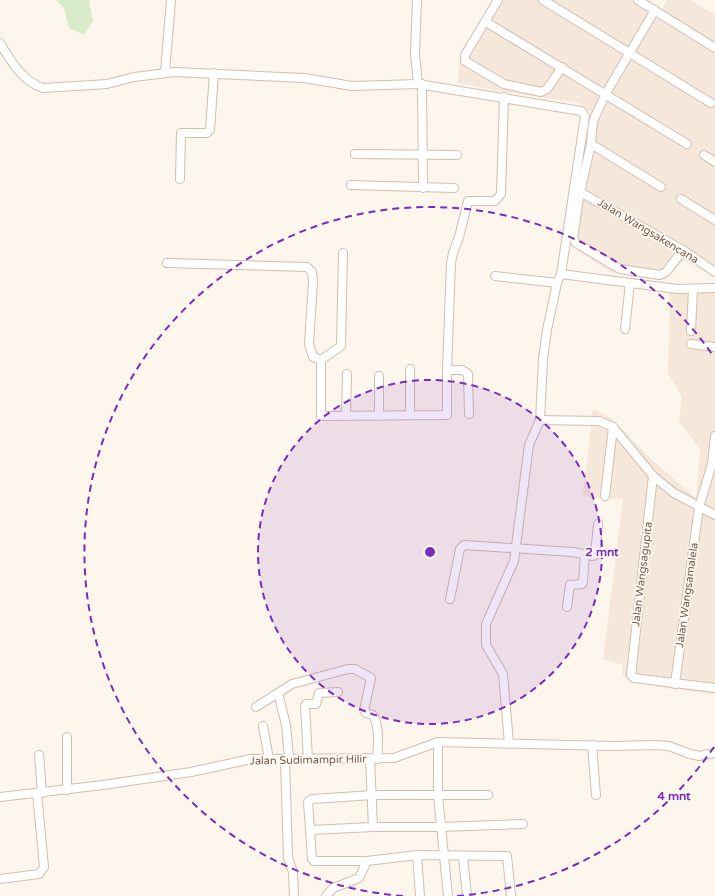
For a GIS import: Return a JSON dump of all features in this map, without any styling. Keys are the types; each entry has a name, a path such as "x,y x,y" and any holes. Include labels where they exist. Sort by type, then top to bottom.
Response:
{"street":[{"path":"165,72 171,0"},
{"path":"417,0 415,54 420,84 423,188"},
{"path":"498,0 465,55 465,61 504,84 541,92 547,89 562,67"},
{"path":"543,0 711,103"},
{"path":"638,0 715,48"},
{"path":"655,10 606,93 594,119 592,144 580,192 574,241 615,266 660,275 666,272 683,250"},
{"path":"486,22 606,93 687,144"},
{"path":"0,43 23,75 36,85 43,88 107,84 134,77 165,72 214,73 304,78 352,86 420,84 581,111 585,116 560,274 547,330 543,359 543,420 530,444 514,560 486,624 486,644 492,657 500,667 504,681 509,743"},
{"path":"180,179 181,133 207,133 210,130 214,73"},
{"path":"321,360 321,416 447,415 447,370 453,253 461,230 468,201 496,201 501,194 504,97"},
{"path":"592,144 661,187"},
{"path":"354,154 457,155"},
{"path":"704,156 715,162"},
{"path":"351,185 454,188"},
{"name":"Jalan Wangsakencana","path":"580,192 683,250 715,272"},
{"path":"681,198 715,220"},
{"path":"321,360 341,346 343,253"},
{"path":"167,263 306,267 312,272 313,281 309,344 313,357 321,360"},
{"path":"560,274 693,289 715,288"},
{"path":"495,276 557,283"},
{"path":"625,329 630,283"},
{"path":"691,332 693,289"},
{"path":"691,344 715,347"},
{"path":"410,369 410,415"},
{"path":"447,370 462,370 468,374 469,414"},
{"path":"346,416 347,374"},
{"path":"379,376 379,416"},
{"path":"543,420 599,421 613,427 654,476 674,493 715,515"},
{"path":"605,496 613,427"},
{"name":"Jalan Wangsamalela","path":"675,684 699,507 712,464 715,436"},
{"name":"Jalan Wangsagupita","path":"654,476 630,672 634,678 675,684"},
{"path":"450,599 461,547 464,545 516,548 593,556 595,555 598,524"},
{"path":"567,607 570,585 582,584 583,582 585,554"},
{"path":"256,707 298,682 348,668 355,669 370,678 364,710 366,714 373,715 375,718 378,735 374,759 373,827"},
{"path":"675,684 715,688"},
{"path":"308,759 304,706 306,704 316,704 319,693 338,692"},
{"path":"278,693 286,725 288,858 293,872 294,896"},
{"path":"263,726 269,759"},
{"path":"66,737 67,790"},
{"path":"448,896 440,827 438,796 438,742 656,745 669,746 699,756 715,753"},
{"name":"Jalan Sudimampir Hilir","path":"0,797 67,790 190,772 251,759 394,758 438,742"},
{"path":"592,745 596,795"},
{"path":"0,879 39,874 44,867 39,793 40,755"},
{"path":"488,795 373,795 310,800 308,802 311,853 314,861 367,861 417,855 507,856 511,896"},
{"path":"310,830 373,827 440,827 523,824"},
{"path":"417,855 420,896"},
{"path":"463,856 467,896"},
{"path":"326,896 333,888 359,878 367,861"}],"shaded area":[{"path":"494,0 647,0 662,10 667,0 691,0 715,15 715,278 684,260 666,280 609,272 569,244 592,114 579,103 458,83 460,53"},
{"path":"670,292 715,293 715,694 664,688 622,677 623,665 603,659 623,499 596,498 583,495 593,409 611,418 653,461 696,498 700,449 679,422 682,397 668,373"}],"green space":[{"path":"56,0 89,0 93,21 84,35 69,28 64,8"}]}
